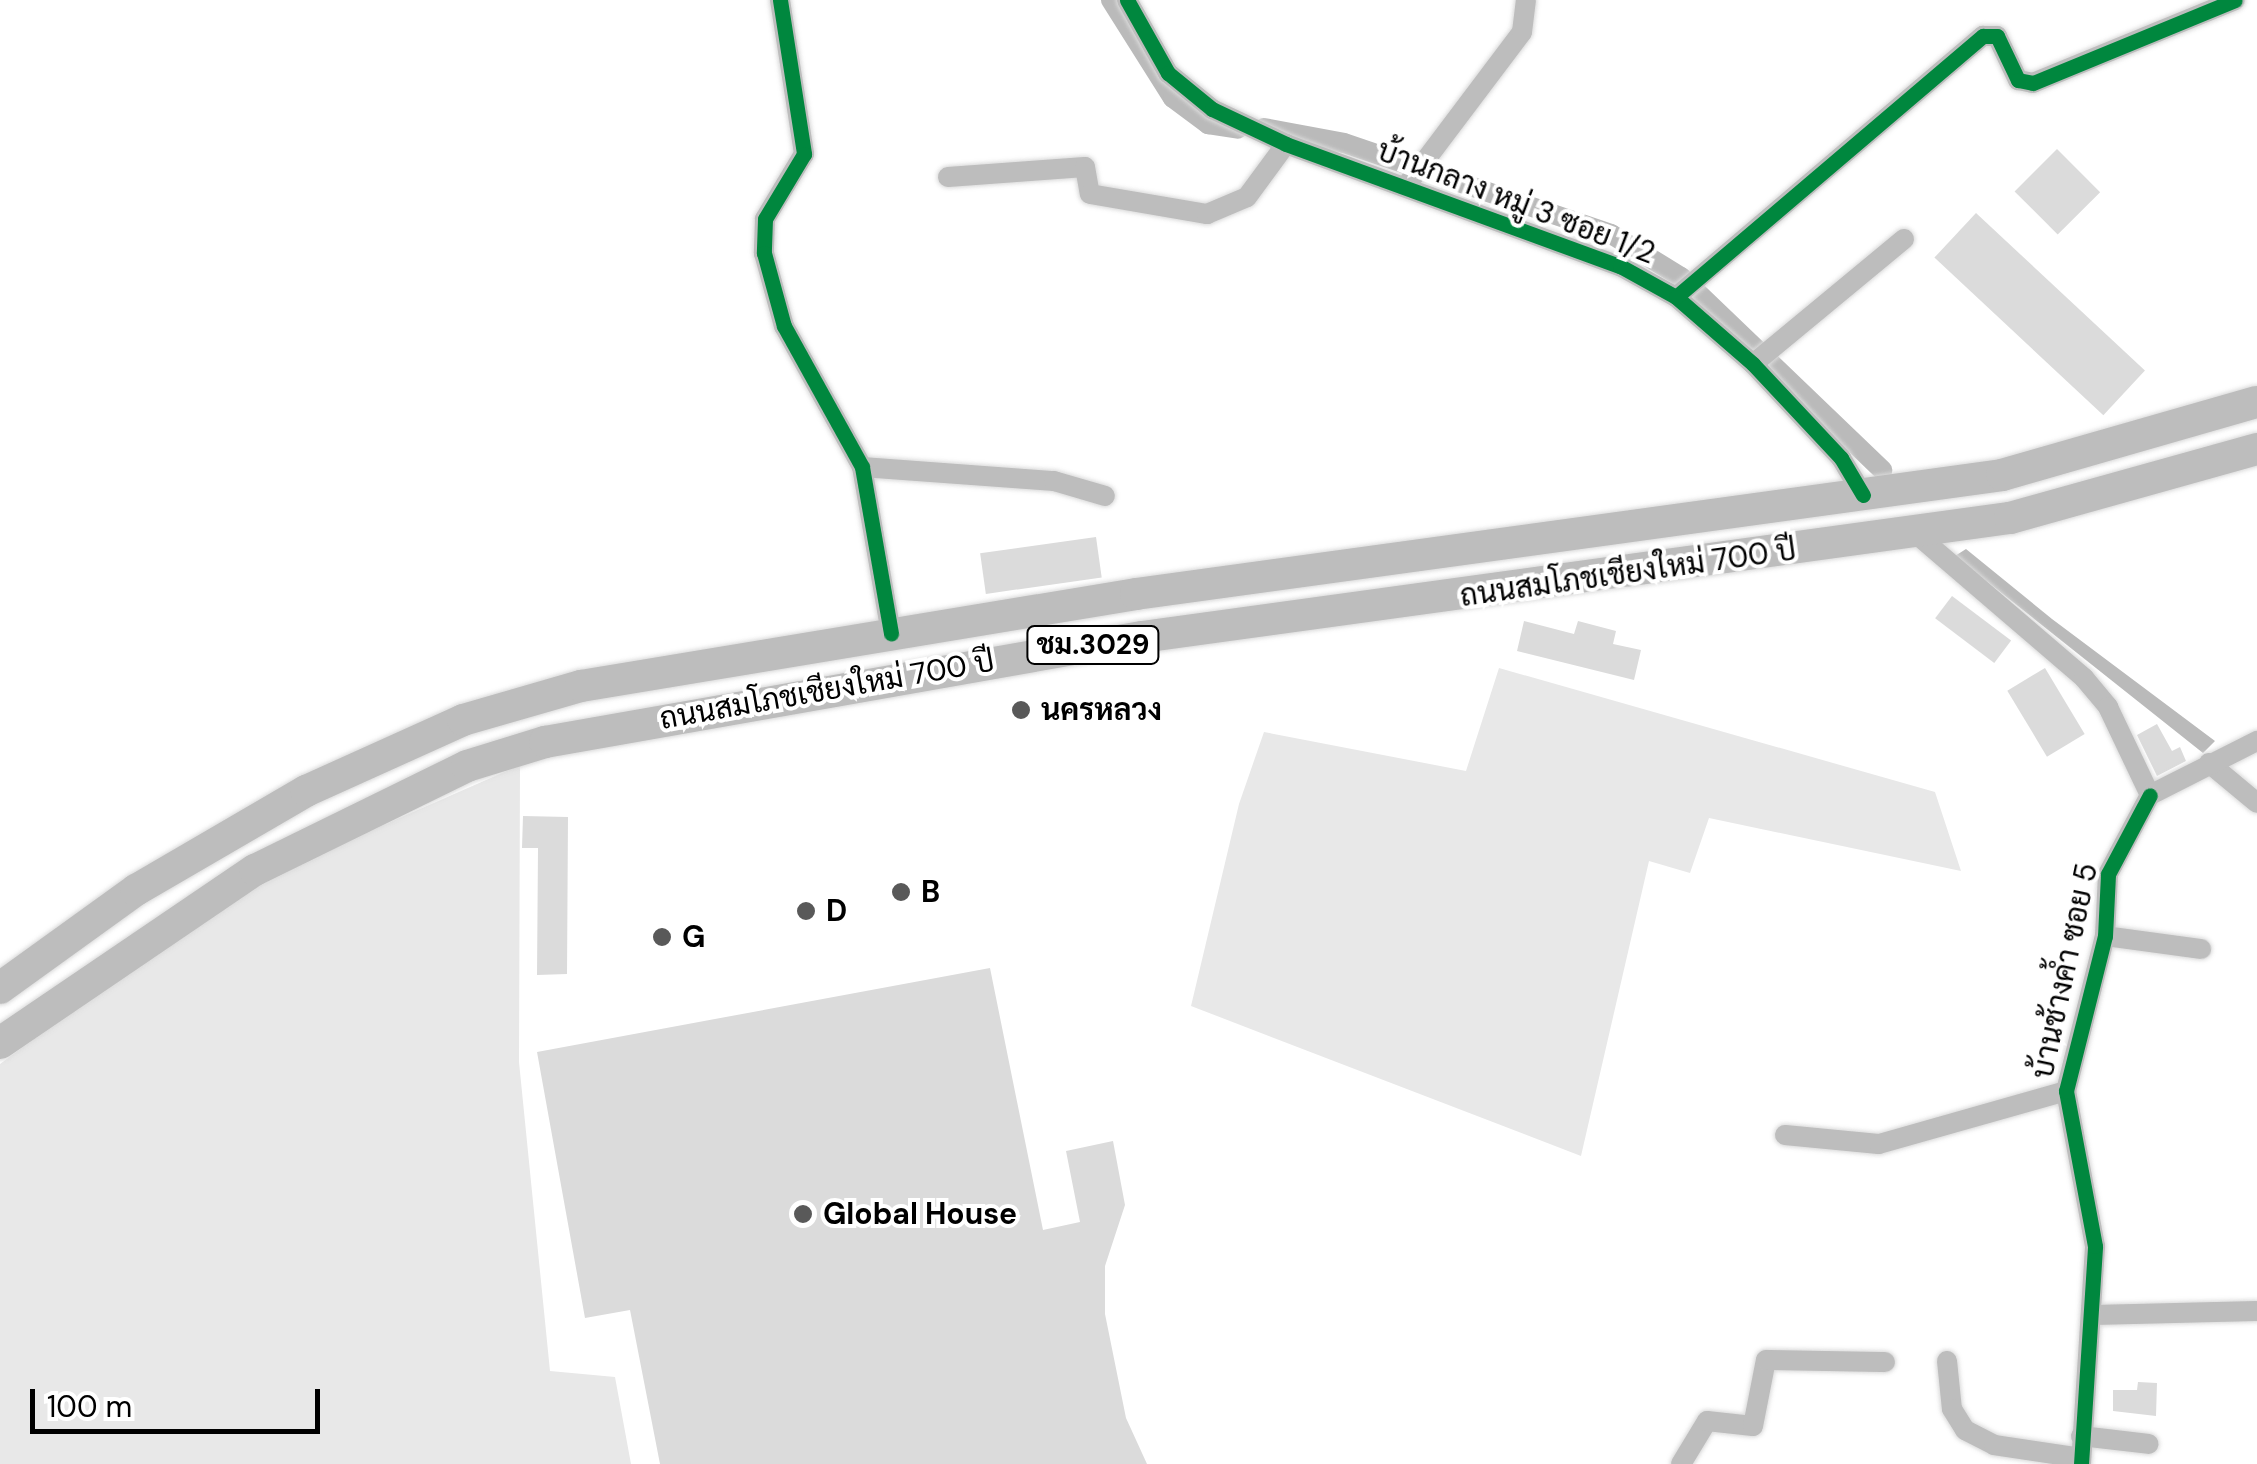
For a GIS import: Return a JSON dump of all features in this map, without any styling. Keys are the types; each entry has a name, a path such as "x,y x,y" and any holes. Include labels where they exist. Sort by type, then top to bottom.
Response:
{"main road":[{"name":"ถนนสมโภชเชียงใหม่ 700 ปี","path":"0,988 225,834 463,720 581,686 891,633 2002,475 2257,402"},
{"name":"ถนนสมโภชเชียงใหม่ 700 ปี","path":"0,1043 255,870 467,766 546,742 1142,637 1915,533 2124,491 2257,449"}],"street":[{"path":"780,0 804,154 765,220 764,253 784,326 862,467 891,633"},
{"name":"บ้านกลาง หมู่ 3 ซอย 1/2","path":"1127,0 1168,72 1212,110 1286,144 1620,266 1676,298 1753,364 1841,458 1863,495"},
{"path":"1406,186 1522,32 1526,0"},
{"path":"1676,298 1984,36 1997,36 2018,80 2033,84 2235,0"},
{"path":"948,177 1086,167 1090,194 1207,214 1247,198 1286,144"},
{"path":"1753,364 1904,239"},
{"path":"862,467 1054,481 1106,496"},
{"path":"1915,533 2084,678 2108,708 2150,795 2257,741"},
{"path":"2210,763 2257,802"},
{"name":"บ้านช้างค้ำ ซอย 5","path":"2081,1461 2095,1246 2066,1091 2104,936 2108,874 2150,795"},
{"path":"2104,936 2200,949"},
{"path":"1785,1135 1879,1144 2066,1091"},
{"path":"2093,1315 2257,1311"},
{"path":"1681,1464 1707,1421 1753,1426 1766,1360 1885,1362"},
{"path":"1947,1361 1952,1409 1965,1430 1994,1446 2081,1461"},
{"path":"2081,1436 2149,1444"}],"shaded area":[{"path":"1966,549 2215,741 2203,753 1955,556"},
{"path":"1499,668 1935,792 1961,871 1709,818 1690,873 1649,861 1581,1156 1191,1006 1239,804 1264,732 1466,771"},
{"path":"520,765 519,1062 550,1371 615,1377 631,1464 0,1464 0,1064 167,941 279,871"}],"building":[{"path":"2057,149 2100,192 2058,235 2015,191"},
{"path":"1976,213 2145,371 2103,415 1934,258"},
{"path":"1096,537 1102,578 986,594 980,553"},
{"path":"1952,596 2011,641 1994,663 1935,618"},
{"path":"1524,621 1574,634 1578,621 1616,631 1613,644 1641,650 1634,680 1517,651"},
{"path":"2045,668 2085,734 2047,757 2007,691"},
{"path":"2157,724 2172,751 2180,747 2186,761 2157,776 2137,735"},
{"path":"523,816 568,817 567,974 537,975 538,848 522,848"},
{"name":"Global House","path":"990,968 1043,1230 1080,1222 1066,1151 1113,1141 1125,1205 1105,1266 1105,1314 1126,1418 1147,1464 660,1464 630,1310 585,1318 537,1052"},
{"path":"2138,1382 2157,1383 2156,1416 2113,1411 2113,1390 2137,1390"}],"waterway":[{"path":"1111,0 1173,98 1208,124 1238,129"},
{"path":"1264,128 1344,143 1611,234 1681,277 1882,470"}],"cycle path":[{"path":"780,0 804,154 765,219 764,253 784,326 862,467 891,633"},
{"path":"1127,0 1168,73 1212,109 1286,144 1620,266 1676,297 1753,364 1841,458 1863,495"},
{"path":"1676,297 1983,36 1997,36 2018,80 2033,83 2235,0"},
{"path":"2081,1464 2095,1246 2066,1091 2105,936 2108,874 2150,795"}],"place":[{"name":"นครหลวง","path":"1021,710"},
{"name":"B","path":"901,892"},
{"name":"D","path":"806,911"},
{"name":"G","path":"662,937"},
{"name":"Global House","path":"803,1214"}]}
